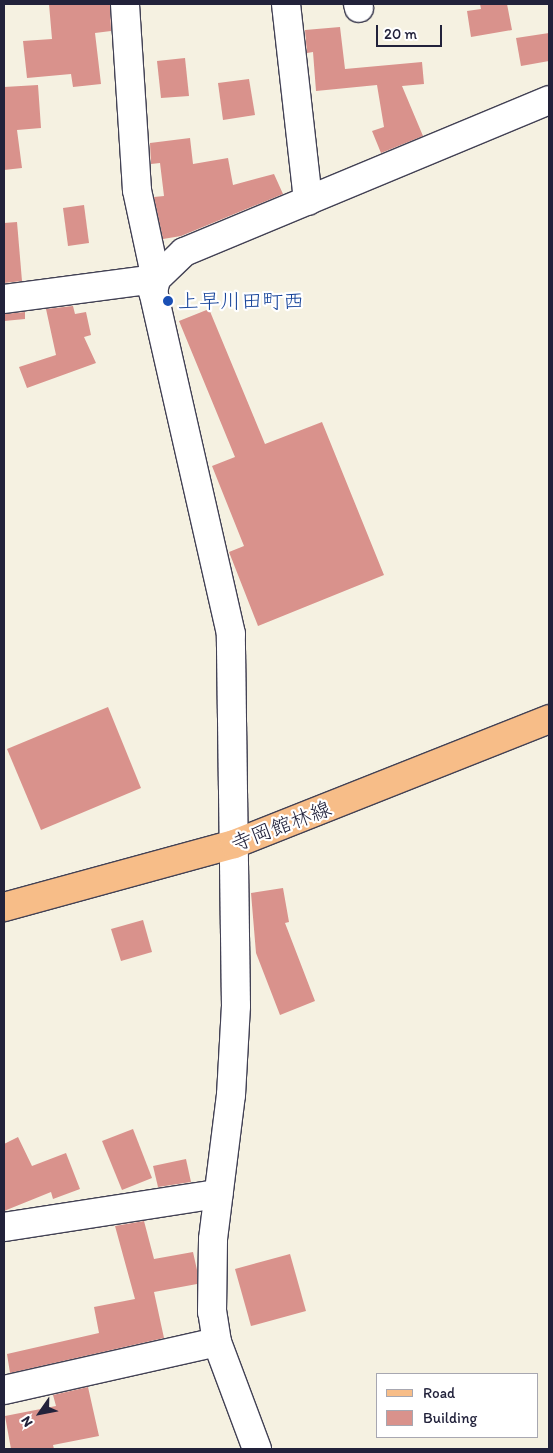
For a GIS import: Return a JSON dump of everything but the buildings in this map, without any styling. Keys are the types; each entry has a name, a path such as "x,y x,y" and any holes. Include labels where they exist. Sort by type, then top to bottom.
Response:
{"main road":[{"name":"寺岡館林線","path":"4,908 234,844 549,719"}],"street":[{"path":"126,4 137,190 156,279 153,292 231,634 236,1006 231,1095 218,1194 212,1266 217,1342 256,1449"},
{"path":"286,4 308,201"},
{"path":"4,299 156,279 184,252 549,100"},
{"path":"4,1226 218,1194"},
{"path":"4,1390 217,1342"}],"place":[{"name":"上早川田町西","path":"168,301"}]}
